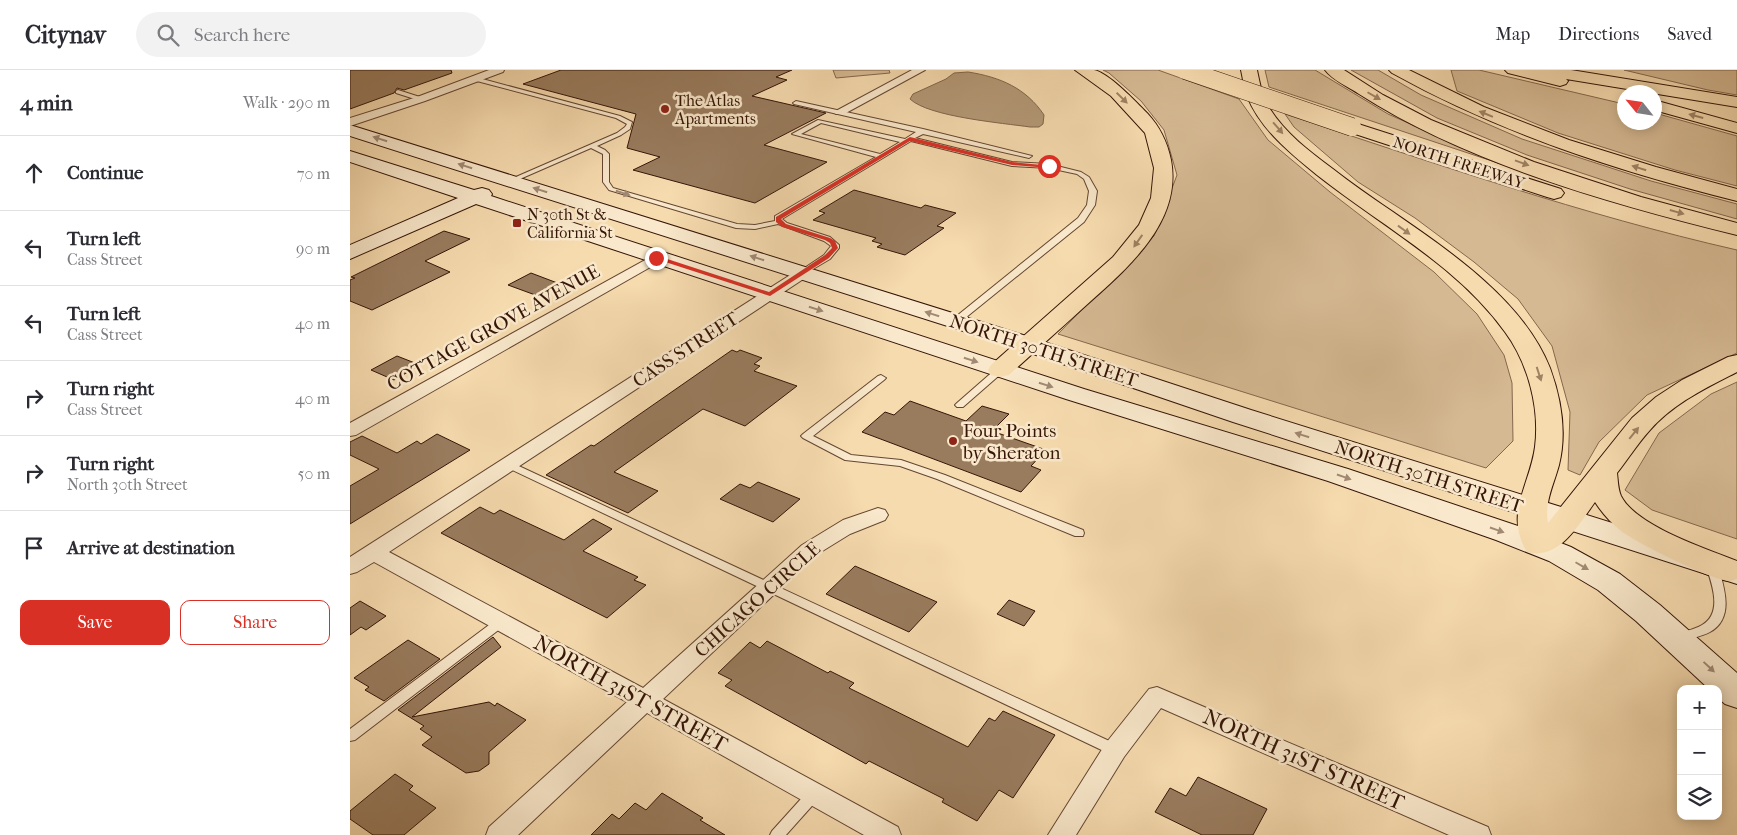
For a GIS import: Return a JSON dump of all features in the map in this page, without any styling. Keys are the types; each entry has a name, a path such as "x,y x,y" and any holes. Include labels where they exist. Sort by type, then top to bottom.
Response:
{"highway":[{"path":"1000,370 1120,262 1136,245 1155,214 1164,181 1162,162 1154,131 1116,92 1083,70"},
{"name":"NORTH FREEWAY","path":"1184,70 1559,194 1656,221 1737,240"},
{"path":"1249,70 1252,89 1260,106 1286,138 1339,182 1470,280 1501,310 1518,330 1536,368 1545,394 1549,426 1548,456 1531,509 1538,545 1556,533 1641,424 1665,402 1691,385 1737,362"},
{"path":"1333,70 1404,112 1487,149 1613,194 1737,228"},
{"path":"1397,70 1460,103 1549,139 1643,169 1737,195"},
{"path":"1513,70 1617,95"},
{"path":"1543,70 1737,102"},
{"path":"1594,70 1737,102"},
{"path":"1662,107 1737,128"},
{"path":"1604,471 1604,487 1609,500 1620,514 1638,529 1726,570"}],"main road":[{"name":"NORTH 30TH STREET","path":"350,130 1029,344 1242,416 1726,570"},
{"name":"NORTH 30TH STREET","path":"350,156 1000,370 1338,475 1538,545 1582,565 1609,582 1677,638 1737,694"},
{"path":"350,253 511,181"}],"street":[{"path":"350,122 421,99 499,70"},
{"path":"840,112 920,70"},
{"path":"350,116 403,94 475,79"},
{"name":"COTTAGE GROVE AVENUE","path":"350,430 656,258"},
{"name":"CASS STREET","path":"350,567 803,273"},
{"name":"CHICAGO CIRCLE","path":"499,835 810,550 832,532 878,515"},
{"name":"NORTH 31ST STREET","path":"373,552 646,700 888,835"},
{"path":"1061,835 1115,750 1157,696"},
{"name":"NORTH 31ST STREET","path":"1157,696 1478,835"}],"lane":[{"path":"475,79 618,117 630,123 625,131 511,181"},
{"path":"403,94 421,99"},
{"path":"796,102 1029,156"},
{"path":"881,156 795,134 820,121 1012,164 1049,166 1079,173 1087,178 1093,191 1091,205 1081,220 956,321"},
{"path":"591,146 603,150 606,154 606,182 612,189 736,226 755,227 778,222 778,218 781,215 923,131"},
{"name":"CASS STREET","path":"778,222 827,239 835,245 832,252 803,273"},
{"path":"960,405 1000,370"},
{"path":"880,378 806,436 849,458 901,463 941,476 1079,533"},
{"path":"508,464 1115,750"},
{"path":"1677,638 1710,627 1716,620 1720,604 1717,583 1726,570"},
{"path":"350,736 501,622"},
{"path":"777,835 814,794"}],"shaded area":[{"path":"833,70 889,70 890,73 836,78"},
{"path":"1103,70 1158,70 1239,99 1268,140 1330,192 1434,272 1477,314 1504,355 1512,383 1513,441 1486,468 1058,334 1154,236 1177,175 1164,130 1141,101"},
{"path":"1265,70 1315,70 1388,114 1498,163 1269,87"},
{"path":"1351,70 1378,70 1421,95 1522,139 1651,181 1737,204 1737,219 1630,189 1527,155 1437,118"},
{"path":"1451,70 1479,70 1617,102 1617,130 1662,130 1662,115 1737,136 1737,186 1675,170 1558,133 1457,91"},
{"path":"1624,70 1737,70 1737,95 1708,90"},
{"path":"968,72 991,77 1020,91 1044,115 1043,124 1039,127 1030,127 949,115 920,105 910,99 913,94 946,79 954,73"},
{"path":"1285,114 1566,205 1737,250 1737,353 1647,395 1599,442 1580,475 1568,470 1570,412 1552,346 1518,299 1474,262 1415,218 1358,182 1294,127"},
{"path":"1737,382 1737,539 1652,510 1625,490 1659,433 1711,394"}],"building":[{"path":"350,70 451,70 452,73 404,90 397,88 394,93 350,109"},
{"path":"561,70 792,70 776,77 787,80 752,96 826,113 764,145 827,162 755,203 633,170 660,157 627,148 636,114 523,84"},
{"path":"854,190 921,208 925,205 956,213 937,226 944,228 905,255 877,247 882,244 872,241 876,238 813,220 825,213 819,211"},
{"path":"444,231 470,239 425,261 450,272 372,310 350,301 350,280 355,278 351,277"},
{"path":"531,273 560,284 538,296 508,285"},
{"path":"732,350 737,352 740,350 762,358 754,364 760,366 754,371 797,386 745,426 703,409 614,472 658,491 628,513 546,475 591,445 594,446"},
{"path":"397,356 420,365 394,380 371,370"},
{"name":"Four Points by Sheraton","path":"910,401 966,421 982,406 1009,414 992,431 1046,450 1031,466 1041,470 1021,492 862,432 885,412 894,415"},
{"path":"437,434 470,450 350,524 350,486 379,469 350,455 350,442 362,436 397,453 417,441 421,444"},
{"path":"758,482 800,499 773,522 720,499 740,484 750,488"},
{"path":"480,507 494,514 500,510 564,540 593,519 612,529 583,551 638,577 634,580 646,585 607,618 441,533"},
{"path":"855,566 937,602 909,632 826,594"},
{"path":"1009,600 1035,611 1024,626 997,614"},
{"path":"360,601 386,616 366,630 361,627 350,635 350,608"},
{"path":"493,637 501,647 412,717 489,702 495,706 497,703 526,720 489,752 489,764 479,771 466,773 422,745 432,737 420,729 424,726 398,710"},
{"path":"408,640 440,659 384,701 365,690 369,687 354,678"},
{"path":"767,641 828,673 830,671 854,683 849,688 968,747 989,718 995,721 1003,711 1055,735 1013,798 999,790 977,821 942,802 944,799 869,761 866,764 725,686 732,680 718,673 750,642 760,648"},
{"path":"395,774 413,786 409,790 436,808 404,835 373,835 350,819 350,811"},
{"path":"1198,777 1267,809 1253,835 1202,835 1155,812 1170,788 1186,796"},
{"path":"662,793 703,818 700,820 725,835 591,835 612,814 619,819 635,803 646,810"}],"place":[{"name":"The Atlas Apartments","path":"665,109"},
{"name":"N 30th St & California St","path":"517,223"},
{"name":"Four Points by Sheraton","path":"953,441"}],"route":[{"path":"656,258 770,294 827,257 835,248 833,242 784,226 778,222 778,218 910,139 1012,164 1049,166"}]}
